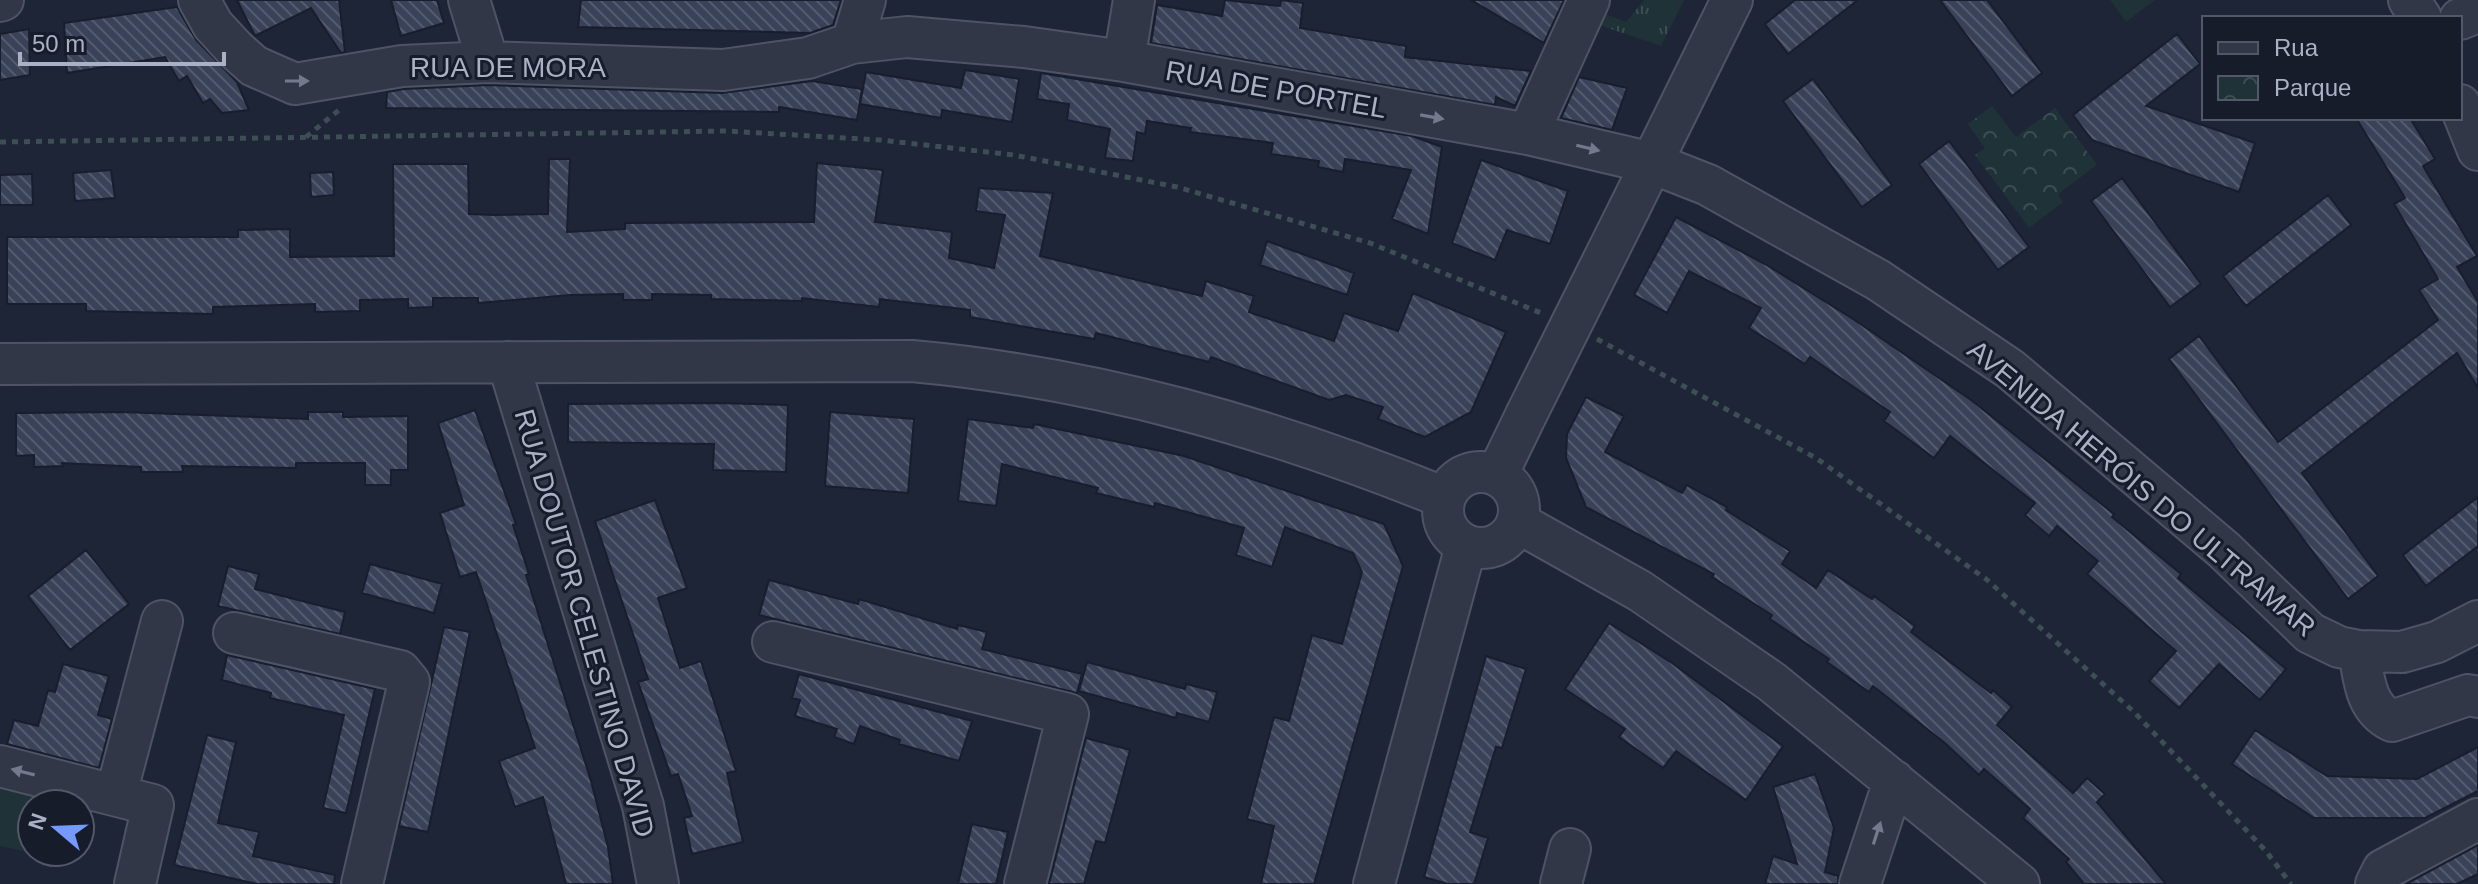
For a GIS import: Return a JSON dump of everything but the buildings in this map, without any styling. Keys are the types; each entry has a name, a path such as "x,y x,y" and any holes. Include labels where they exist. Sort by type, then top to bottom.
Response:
{"street":[{"name":"RUA DE MORA","path":"199,0 213,25 254,66 295,84 402,66 488,62 723,70 808,58 852,43 907,37 1024,47"},
{"path":"469,0 488,62"},
{"path":"852,43 865,0"},
{"path":"1124,61 1134,0"},
{"path":"1528,134 1589,0"},
{"path":"1497,475 1732,0"},
{"name":"RUA DE PORTEL","path":"1024,47 1124,61 1528,134 1652,163"},
{"path":"2462,110 2478,150"},
{"name":"AVENIDA HERÓIS DO ULTRAMAR","path":"1652,163 1708,185 1878,280 2010,369 2224,550 2310,633 2339,647 2359,651 2402,652 2437,642 2478,621"},
{"path":"0,364 912,361 995,369 1084,384 1214,416 1288,438 1445,498"},
{"name":"RUA DOUTOR CELESTINO DAVID","path":"508,362 639,791 658,884"},
{"path":"1481,472 1497,475 1516,495 1517,522 1512,533 1491,547 1466,546 1449,531 1444,521 1445,498 1453,484 1466,475 1481,472"},
{"path":"1517,522 1640,591 1772,682 2019,884"},
{"path":"1374,884 1466,546"},
{"path":"116,794 162,621"},
{"path":"234,633 400,671 409,682 362,884"},
{"path":"773,642 1068,714 1025,884"},
{"path":"2359,651 2368,696 2378,714 2392,721 2468,695 2478,697"},
{"path":"0,766 153,805 147,882"},
{"path":"1860,884 1894,781"},
{"path":"2376,884 2383,870 2478,819"}],"path":[{"path":"0,142 726,131 895,142 1014,155 1177,187 1370,243 1542,314"},
{"path":"1606,343 1816,458 1986,579 2133,711 2265,850 2291,884"}],"green space":[{"path":"1644,0 1684,0 1661,46 1599,25 1603,13 1626,22"},
{"path":"2110,0 2155,0 2126,22"},
{"path":"1992,106 2016,137 2055,108 2097,165 2058,194 2063,202 2029,228 1975,155 1985,148 1968,124"},
{"path":"0,782 26,788 16,788 16,850 0,846"}]}
